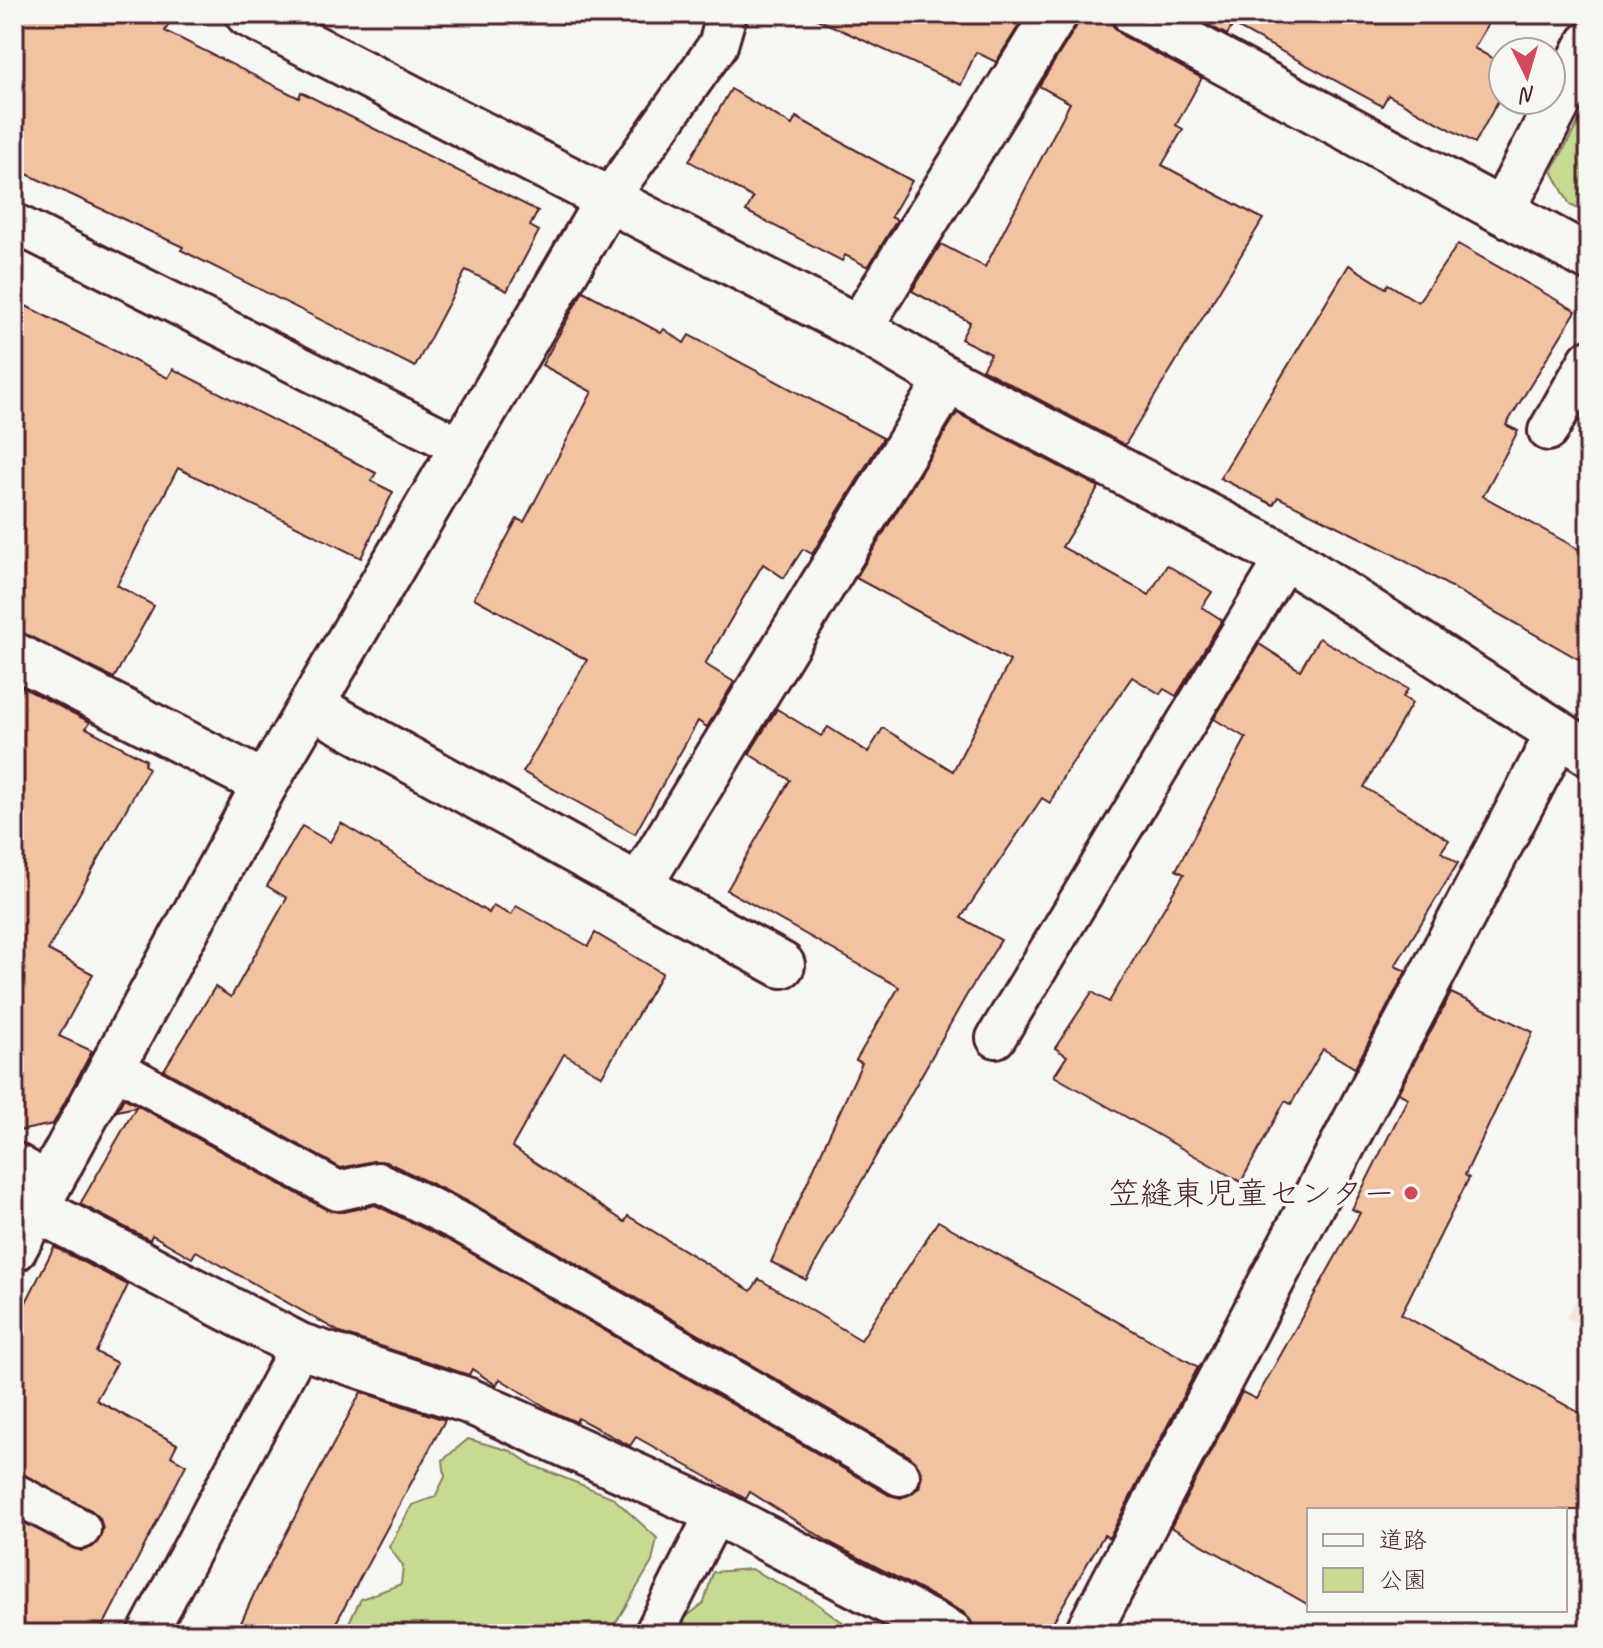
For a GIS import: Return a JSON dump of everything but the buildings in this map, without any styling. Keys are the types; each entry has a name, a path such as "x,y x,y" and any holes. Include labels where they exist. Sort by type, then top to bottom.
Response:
{"street":[{"path":"248,14 859,328 948,380 1286,557 1454,663 1574,744 1087,1634"},
{"path":"859,328 1055,14"},
{"path":"1135,14 1589,258"},
{"path":"1502,211 1589,44"},
{"path":"14,1249 265,784 607,201"},
{"path":"639,886 948,380"},
{"path":"14,655 265,784"},
{"path":"312,706 782,965"},
{"path":"44,1197 300,1346 469,1401 716,1512 951,1634"}],"lane":[{"path":"607,201 718,45 727,14"},
{"path":"14,223 461,447"},
{"path":"1548,431 1589,359"},
{"path":"996,1038 1286,557"},
{"path":"113,1067 338,1191 378,1182 460,1222 900,1476"},
{"path":"14,1162 44,1197"},
{"path":"147,1634 300,1346"},
{"path":"14,1493 81,1529"},
{"path":"654,1634 716,1512"}],"shaded area":[{"path":"1589,1280 1589,1330 1566,1317"}],"green space":[{"path":"1589,103 1589,214 1570,205 1552,171"},
{"path":"468,1439 511,1451 532,1465 612,1497 657,1538 652,1562 609,1634 343,1634 361,1599 401,1584 403,1566 389,1547 412,1505 435,1497 445,1477 443,1460"},
{"path":"751,1569 812,1600 859,1634 676,1634 682,1620 704,1603 713,1572"}],"place":[{"name":"笠縫東児童センター","path":"1411,1193"}]}
